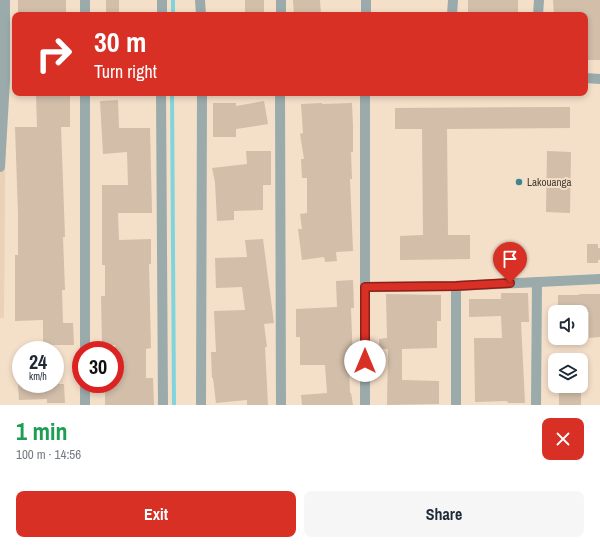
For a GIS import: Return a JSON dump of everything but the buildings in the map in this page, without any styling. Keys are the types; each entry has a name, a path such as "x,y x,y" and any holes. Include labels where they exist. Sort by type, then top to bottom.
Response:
{"street":[{"path":"0,167 7,80 5,0"},
{"path":"85,0 85,12"},
{"path":"162,0 162,12"},
{"path":"200,0 201,12"},
{"path":"280,12 281,0"},
{"path":"366,0 366,12"},
{"path":"452,12 453,0"},
{"path":"538,0 538,12"},
{"path":"588,78 600,78"},
{"path":"85,96 85,341"},
{"path":"161,96 163,405"},
{"path":"201,405 202,96"},
{"path":"280,96 281,405"},
{"path":"365,96 365,405"},
{"path":"365,287 456,286 600,279"},
{"path":"536,405 537,282"},
{"path":"456,286 456,405"},
{"path":"85,393 85,405"}],"shaded area":[{"path":"0,82 6,82 4,318 0,318"}],"waterway":[{"path":"173,0 173,12"},
{"path":"172,96 174,405"}],"place":[{"name":"Lakouanga","path":"519,182"}],"route":[{"path":"365,361 365,287 456,286 510,283"}]}
